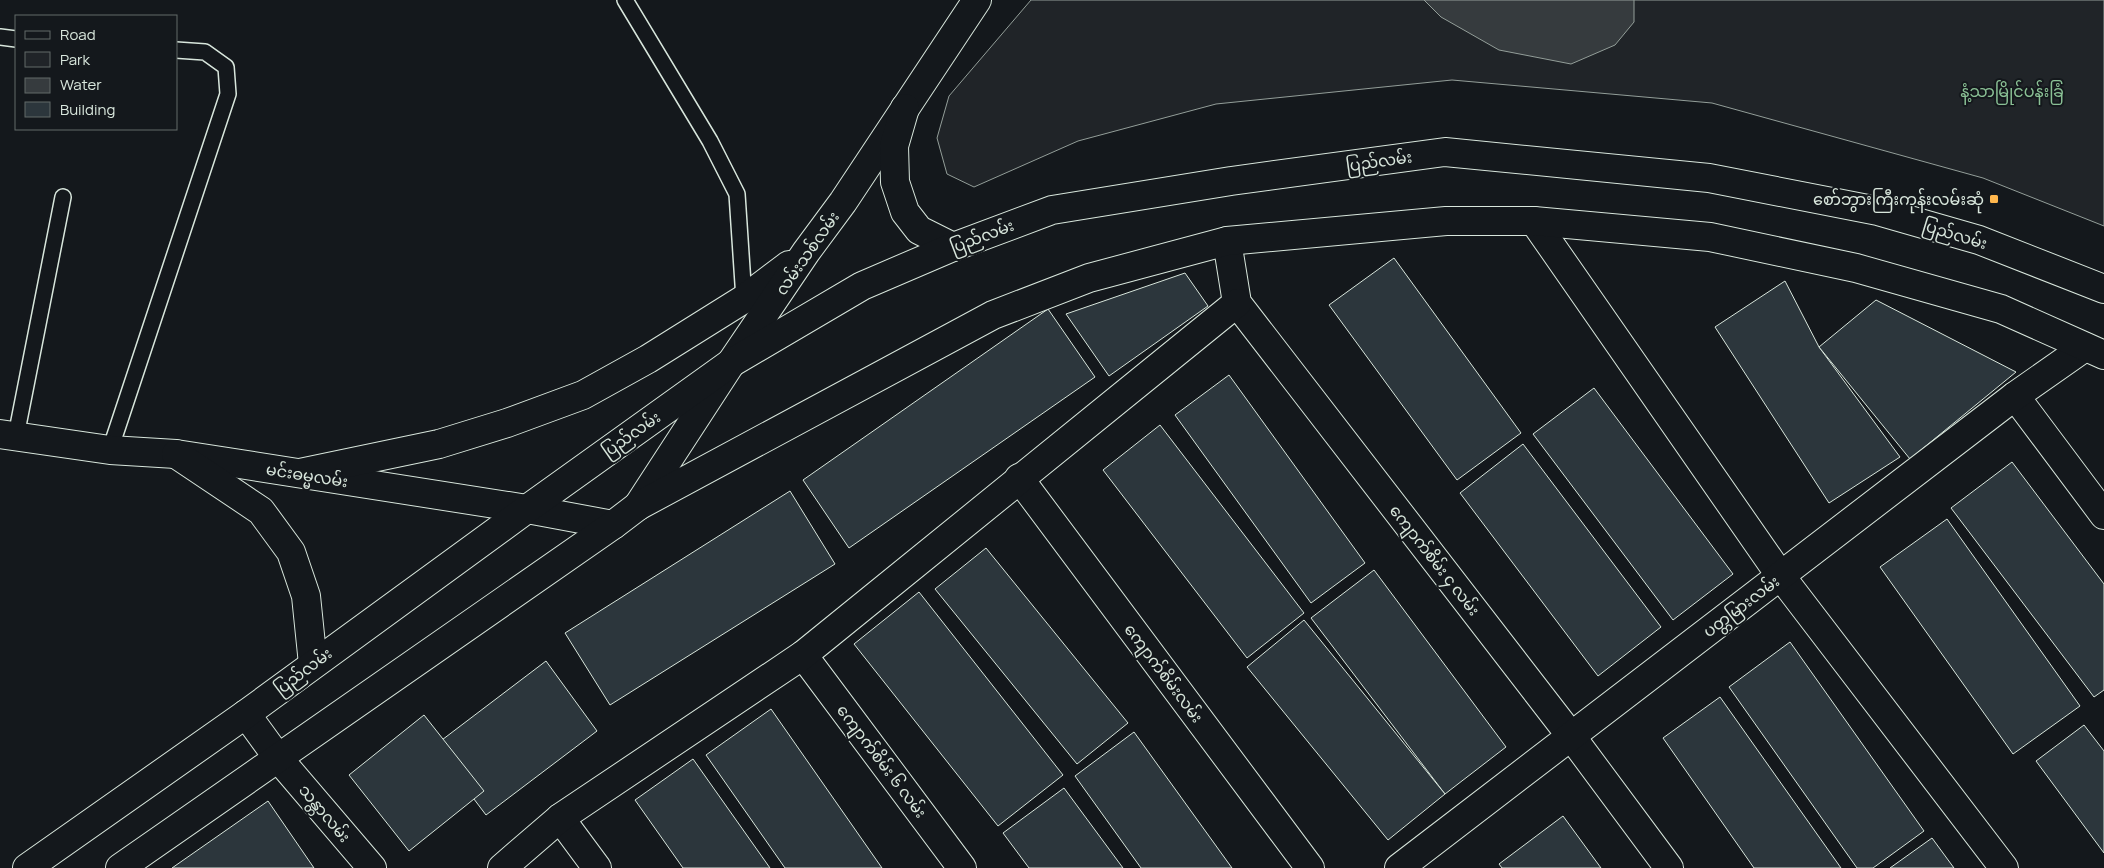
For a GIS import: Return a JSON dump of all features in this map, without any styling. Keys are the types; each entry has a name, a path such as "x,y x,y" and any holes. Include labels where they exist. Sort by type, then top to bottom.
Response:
{"main road":[{"name":"လမ်းသစ်လမ်း","path":"638,506 731,363 806,252 843,202 977,0"},
{"path":"905,108 894,146 895,182 905,212 919,230 952,247"},
{"name":"ပြည်လမ်း","path":"27,868 246,714 527,508 731,363 862,286 952,247 1052,210 1231,181 1445,152 1709,178 1878,211 1979,240 2104,289"},
{"path":"120,868 638,506 993,315 1089,278 1227,241 1446,221 1534,221 1710,237 1856,268 2001,308 2094,351"},
{"path":"1534,221 1780,575 2004,868"},
{"name":"ကျောက်စိမ်း ၄ လမ်း","path":"1227,241 1237,303 1571,736 1669,868"},
{"path":"300,473 439,444 508,423 583,395 648,359 744,299 806,252"},
{"path":"502,868 560,818 803,655 1237,303"},
{"name":"ပတ္တမြားလမ်း","path":"1399,868 2015,396 2094,351"},
{"path":"2015,396 2104,515"},
{"name":"မင်းဓမ္မလမ်း","path":"8,435 110,450 176,454 527,508 613,525"},
{"path":"176,454 261,511 291,552 306,596 313,664"},
{"name":"ကျောက်စိမ်းလမ်း","path":"1019,478 1310,868"},
{"name":"ကျောက်စိမ်း ၆ လမ်း","path":"803,655 962,868"},
{"name":"သန္တာလမ်း","path":"246,714 278,758 372,868"},
{"path":"560,818 597,868"}],"lane":[{"path":"625,0 710,141 737,194 744,299"},
{"path":"0,37 15,38"},
{"path":"110,450 228,94 226,67 205,52 178,50"},
{"path":"8,435 63,197"}],"green space":[{"name":"နံ့သာမြိုင်ပန်းခြံ","path":"1031,0 2104,0 2104,226 1983,178 1712,103 1452,80 1216,104 1078,141 974,187 947,174 937,138 949,96"}],"water":[{"path":"1424,0 1634,0 1634,22 1615,45 1571,64 1499,50 1441,17"}],"building":[{"path":"1394,258 1521,433 1457,480 1329,305"},
{"path":"1185,273 1208,306 1109,376 1066,314"},
{"path":"1785,281 1819,347 1900,457 1829,503 1715,327"},
{"path":"1876,300 2016,372 1910,459 1819,347"},
{"path":"1048,309 1095,377 849,548 803,480"},
{"path":"1229,375 1365,563 1311,603 1175,415"},
{"path":"1594,388 1733,574 1673,620 1533,434"},
{"path":"1160,425 1304,613 1247,658 1103,470"},
{"path":"1523,444 1661,627 1598,676 1460,493"},
{"path":"2012,462 2104,584 2104,690 2094,697 1951,508"},
{"path":"790,491 835,564 610,705 565,633"},
{"path":"1947,519 2080,706 2013,754 1880,567"},
{"path":"986,548 1128,723 1077,764 935,589"},
{"path":"1374,570 1506,747 1445,794 1311,618"},
{"path":"919,592 1063,775 998,826 854,644"},
{"path":"1304,620 1445,794 1388,840 1247,667"},
{"path":"1790,642 1924,831 1873,868 1857,868 1729,687"},
{"path":"546,661 597,731 486,815 434,746"},
{"path":"1720,697 1841,868 1754,868 1663,738"},
{"path":"771,709 882,868 785,868 706,755"},
{"path":"424,715 484,791 409,851 349,775"},
{"path":"2084,725 2104,751 2104,853 2036,761"},
{"path":"1134,732 1232,868 1141,868 1075,776"},
{"path":"693,759 770,868 683,868 635,800"},
{"path":"1064,788 1123,868 1029,868 1003,833"},
{"path":"268,801 314,868 172,868"},
{"path":"1563,816 1601,868 1502,868 1499,864"},
{"path":"1932,838 1954,868 1890,868"}],"place":[{"name":"စော်ဘွားကြီးကုန်းလမ်းဆုံ","path":"1994,199"}]}
